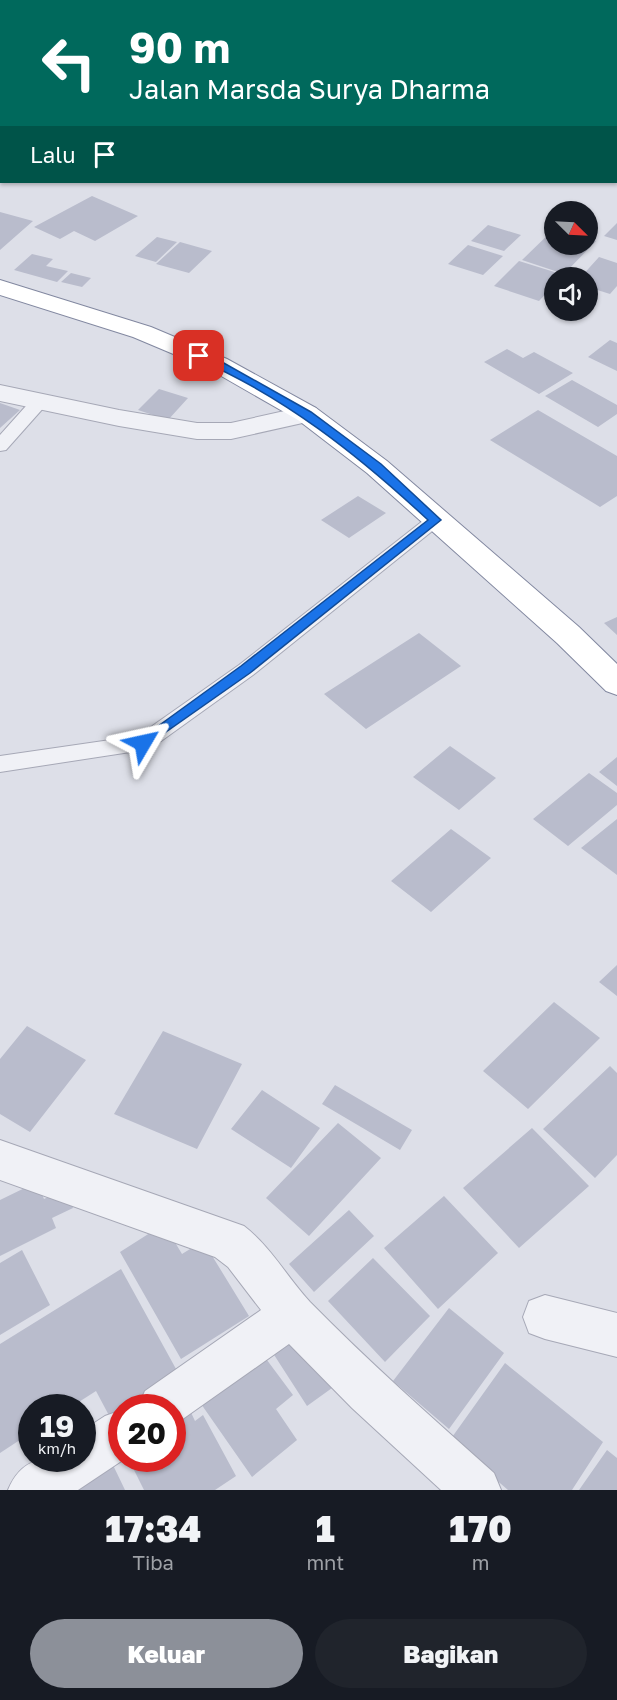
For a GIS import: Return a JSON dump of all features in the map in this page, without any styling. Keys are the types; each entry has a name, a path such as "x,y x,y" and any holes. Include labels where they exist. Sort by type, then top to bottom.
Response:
{"highway":[{"path":"0,287 142,332 218,364 307,414 377,467 568,635 617,683"}],"street":[{"path":"0,393 119,418 196,431 231,431 307,414"},
{"path":"0,1160 229,1241 243,1252 292,1315 368,1392 477,1490"},
{"path":"180,1394 292,1315"},
{"path":"545,1317 617,1335"},
{"path":"32,1490 108,1442"}],"lane":[{"path":"0,446 40,400"},
{"path":"0,764 143,743 246,670 435,520"}],"building":[{"path":"92,196 138,216 95,241 74,231 60,239 34,227"},
{"path":"0,212 33,221 0,250"},
{"path":"617,223 617,240 604,236"},
{"path":"488,225 521,235 504,251 471,241"},
{"path":"157,237 177,242 156,262 135,256"},
{"path":"544,239 544,255 582,255 571,267 544,267 522,260"},
{"path":"180,242 212,251 189,273 156,264"},
{"path":"468,245 503,256 483,275 448,264"},
{"path":"32,254 53,259 46,266 68,271 57,282 14,270"},
{"path":"599,257 617,263 617,286 610,294 598,290 598,267 590,267"},
{"path":"519,261 544,269 544,296 539,301 494,286"},
{"path":"71,273 91,278 82,287 61,282"},
{"path":"610,340 617,343 617,371 588,357"},
{"path":"507,349 523,358 534,352 573,373 539,394 484,362"},
{"path":"572,380 617,405 617,414 598,427 545,396"},
{"path":"159,389 188,398 168,420 138,410"},
{"path":"0,403 20,410 0,428"},
{"path":"538,410 617,456 617,496 600,507 490,440"},
{"path":"358,496 386,513 349,538 321,520"},
{"path":"617,617 617,635 604,623"},
{"path":"419,633 461,666 366,729 324,694"},
{"path":"450,746 496,778 459,810 413,777"},
{"path":"617,757 617,786 599,772"},
{"path":"589,773 617,793 617,805 568,846 533,819"},
{"path":"617,819 617,875 581,848"},
{"path":"451,829 491,858 431,912 391,881"},
{"path":"617,965 617,996 599,982"},
{"path":"554,1002 600,1038 528,1109 483,1071"},
{"path":"27,1026 86,1060 30,1132 0,1114 0,1059"},
{"path":"163,1031 242,1064 197,1149 114,1114"},
{"path":"610,1066 617,1073 617,1155 595,1178 543,1129"},
{"path":"335,1085 412,1130 400,1150 322,1104"},
{"path":"262,1090 320,1128 291,1168 231,1129"},
{"path":"338,1123 381,1158 309,1236 266,1198"},
{"path":"532,1128 589,1186 519,1248 463,1188"},
{"path":"37,1182 44,1199 65,1189 73,1208 52,1218 56,1228 0,1256 0,1200"},
{"path":"444,1196 498,1253 438,1309 384,1248"},
{"path":"349,1210 374,1236 314,1292 289,1264"},
{"path":"164,1224 182,1254 203,1241 249,1316 181,1359 120,1252"},
{"path":"22,1250 50,1305 0,1335 0,1263"},
{"path":"373,1258 430,1316 385,1362 328,1301"},
{"path":"121,1269 181,1378 157,1394 108,1394 108,1414 96,1391 91,1394 18,1394 18,1441 0,1453 0,1344"},
{"path":"449,1308 504,1353 449,1429 393,1381"},
{"path":"300,1325 339,1383 307,1406 269,1347"},
{"path":"261,1352 293,1395 276,1409 297,1440 252,1477 199,1401"},
{"path":"505,1363 603,1442 572,1490 508,1490 450,1440"},
{"path":"186,1402 195,1421 203,1415 236,1476 215,1490 144,1490 135,1472 186,1472"},
{"path":"607,1450 617,1458 617,1490 579,1490"},
{"path":"108,1466 108,1472 116,1472 125,1490 69,1490"}],"route":[{"path":"143,743 246,670 435,520 377,467 307,414 218,364 199,356"}]}
